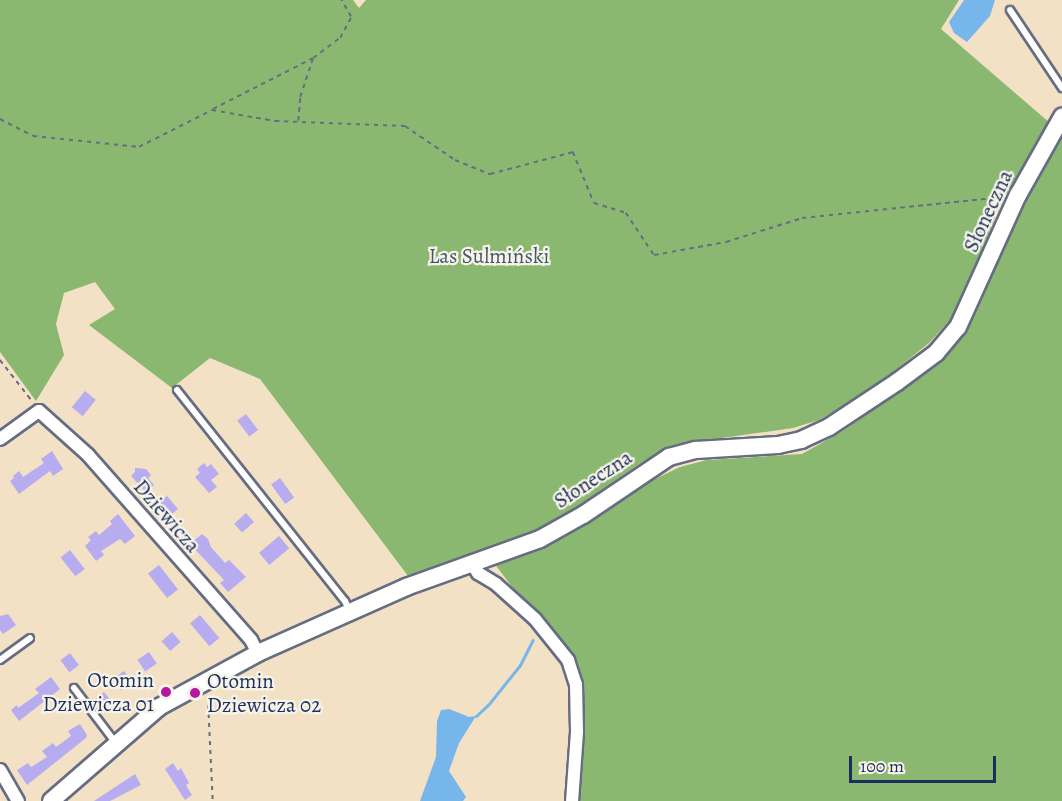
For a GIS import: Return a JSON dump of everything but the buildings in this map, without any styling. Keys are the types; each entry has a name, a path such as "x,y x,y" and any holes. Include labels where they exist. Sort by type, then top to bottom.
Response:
{"street":[{"name":"Słoneczna","path":"51,801 159,707 201,682 258,653 349,610 540,539 582,515 669,457 696,450 778,445 801,440 829,427 897,382 936,353 958,327 1018,195 1062,117"},
{"path":"0,439 39,411"},
{"name":"Dziewicza","path":"39,411 88,455 251,640 258,653"},
{"path":"472,564 478,573 496,584 535,618 568,660 576,684 578,732 572,801"},
{"path":"0,770 18,801"}],"lane":[{"path":"1010,10 1062,88"},
{"path":"177,390 345,601 349,610"},
{"path":"0,660 30,638"},
{"path":"74,688 116,743"}],"path":[{"path":"0,119 33,136 139,147 313,58 340,38 351,17 341,0"},
{"path":"298,122 300,97 313,58"},
{"path":"212,110 275,121 405,126 454,160 490,174 573,152 594,203 626,213 654,255 726,242 802,218 1018,195"},
{"path":"0,360 39,411"},
{"path":"201,682 209,698 213,801"}],"green space":[{"name":"Las Sulmiński","path":"0,0 353,0 359,8 366,0 959,0 941,29 1050,123 1011,188 998,203 992,231 955,314 929,343 874,387 819,420 793,428 687,443 664,450 639,464 556,521 517,540 408,576 260,379 210,358 172,388 89,325 115,309 95,282 64,293 56,324 64,355 36,401 0,352"},
{"path":"1062,134 1062,801 575,801 576,672 494,563 563,537 651,481 680,467 707,460 802,454 843,431 918,378 958,340 978,307 1041,165"}],"water":[{"path":"964,0 995,0 990,16 967,42 954,33 949,22"},
{"path":"449,709 469,717 476,716 459,743 449,771 466,797 463,801 420,801 436,757 437,721 441,710"}],"waterway":[{"path":"476,716 488,705 520,665 533,640"}],"place":[{"name":"Otomin Dziewicza 01","path":"166,692"},
{"name":"Otomin Dziewicza 02","path":"195,693"}]}
